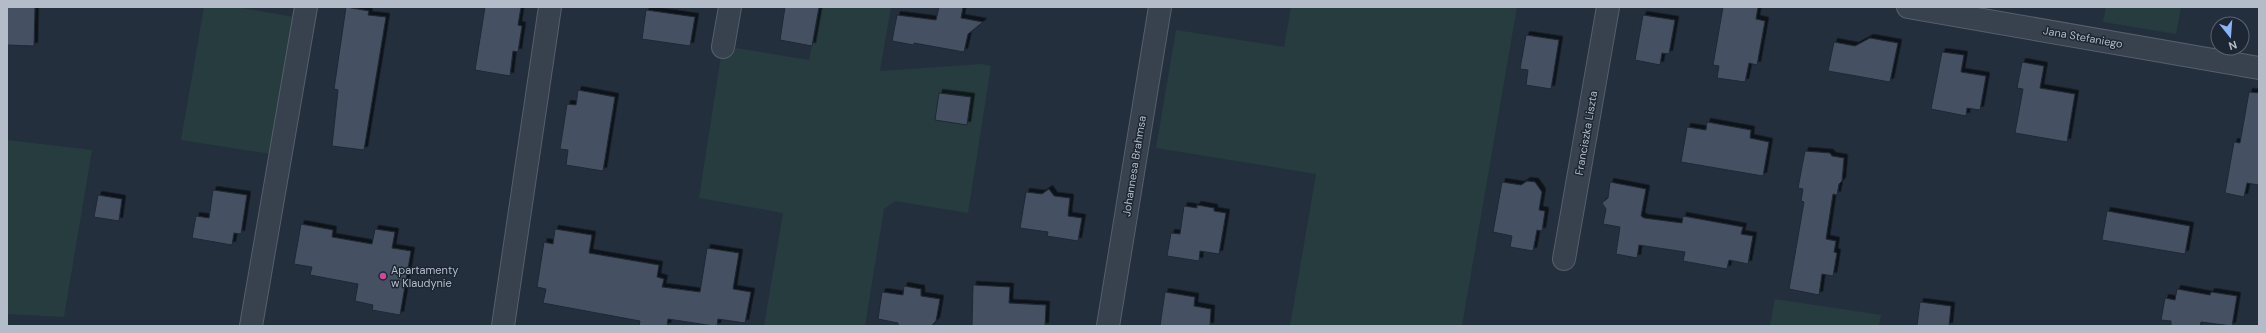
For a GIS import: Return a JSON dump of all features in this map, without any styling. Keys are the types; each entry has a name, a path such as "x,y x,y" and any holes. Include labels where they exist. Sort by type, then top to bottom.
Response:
{"street":[{"path":"251,326 306,7"},
{"path":"503,326 550,7"},
{"path":"723,47 730,7"},
{"name":"Johannesa Brahmsa","path":"1108,326 1160,7"},
{"name":"Franciszka Liszta","path":"1564,259 1608,7"},
{"name":"Jana Stefaniego","path":"1908,7 2259,68"}],"green space":[{"path":"204,7 236,7 294,17 271,154 181,140"},
{"path":"819,7 891,7 880,71 982,64 991,66 968,213 895,201 884,209 865,326 764,326 783,213 699,198 721,56 729,57 736,48 809,60"},
{"path":"1291,7 1517,7 1462,326 1290,326 1316,174 1156,148 1176,30 1284,47"},
{"path":"2106,7 2181,7 2176,34 2103,22"},
{"path":"7,140 92,150 64,317 7,314"},
{"path":"1775,299 1881,315 1879,326 1770,326"}],"building":[{"path":"7,7 35,7 34,46 7,45"},
{"path":"346,7 369,11 368,15 386,17 364,150 332,146 338,90 334,89"},
{"path":"485,7 521,7 518,25 522,26 518,52 513,51 510,76 475,70"},
{"path":"785,7 819,7 812,46 780,40"},
{"path":"939,7 963,7 961,18 983,22 968,34 964,52 914,43 914,45 892,41 897,15 936,20"},
{"path":"1723,7 1758,7 1756,19 1765,21 1757,65 1749,63 1745,82 1717,78 1719,66 1713,65"},
{"path":"646,10 695,17 690,46 642,39"},
{"path":"1643,15 1675,20 1669,54 1662,53 1660,65 1635,60"},
{"path":"1526,35 1559,40 1551,89 1526,85 1528,70 1520,69"},
{"path":"1870,38 1898,43 1890,82 1828,71 1834,42 1855,46"},
{"path":"1942,52 1964,55 1961,72 1986,76 1980,110 1967,108 1966,116 1931,109"},
{"path":"2022,62 2044,66 2040,88 2075,94 2067,142 2015,133 2023,89 2017,88"},
{"path":"578,90 615,97 603,171 566,165 568,150 560,149 567,104 576,105"},
{"path":"2249,92 2259,93 2259,185 2247,183 2244,197 2225,193 2234,142 2240,143"},
{"path":"939,93 971,97 967,125 935,120"},
{"path":"1707,122 1751,130 1750,138 1769,142 1763,176 1681,162 1687,127 1706,130"},
{"path":"1805,151 1830,153 1832,156 1844,158 1842,181 1839,184 1837,195 1833,194 1826,239 1836,241 1834,252 1837,253 1833,276 1822,274 1819,295 1789,289 1804,202 1801,201 1803,189 1798,188"},
{"path":"1527,181 1535,182 1542,192 1539,210 1545,211 1542,231 1537,230 1533,251 1510,247 1512,236 1493,232 1502,182 1521,185"},
{"path":"1610,182 1646,189 1641,216 1644,218 1682,223 1683,216 1743,227 1741,234 1753,236 1748,264 1729,260 1727,269 1683,261 1685,252 1639,245 1637,258 1616,254 1620,227 1603,224 1606,209 1602,203 1608,198"},
{"path":"1049,189 1054,196 1070,198 1068,216 1082,218 1078,241 1047,236 1048,232 1020,228 1026,192 1042,194"},
{"path":"213,190 247,195 241,234 234,233 232,245 192,238 196,216 209,218"},
{"path":"98,195 122,199 119,221 94,217"},
{"path":"1197,205 1214,208 1214,211 1226,213 1219,254 1200,251 1199,261 1167,256 1171,233 1180,234 1184,206 1197,208"},
{"path":"2107,211 2190,226 2185,254 2102,240"},
{"path":"301,224 333,230 332,237 372,244 375,229 395,232 392,248 411,251 400,315 372,310 373,305 355,301 358,284 310,275 312,267 294,264"},
{"path":"555,229 592,235 589,253 659,265 657,277 664,279 662,287 700,292 707,248 739,253 733,289 751,292 745,323 718,319 717,326 714,326 668,319 667,326 639,326 640,321 543,303 546,289 537,287 544,242 553,244"},
{"path":"973,285 1010,287 1009,303 1046,305 1045,326 972,326"},
{"path":"904,286 921,289 921,296 940,299 936,321 931,326 898,326 898,323 878,319 882,292 903,295"},
{"path":"2177,289 2210,295 2211,292 2237,296 2232,326 2201,322 2200,326 2171,326 2171,321 2161,320 2165,298 2175,300"},
{"path":"1165,292 1195,297 1194,306 1211,309 1210,326 1160,326"},
{"path":"1920,302 1951,306 1949,326 1917,326"}],"place":[{"name":"Apartamenty w Klaudynie","path":"383,276"}]}
